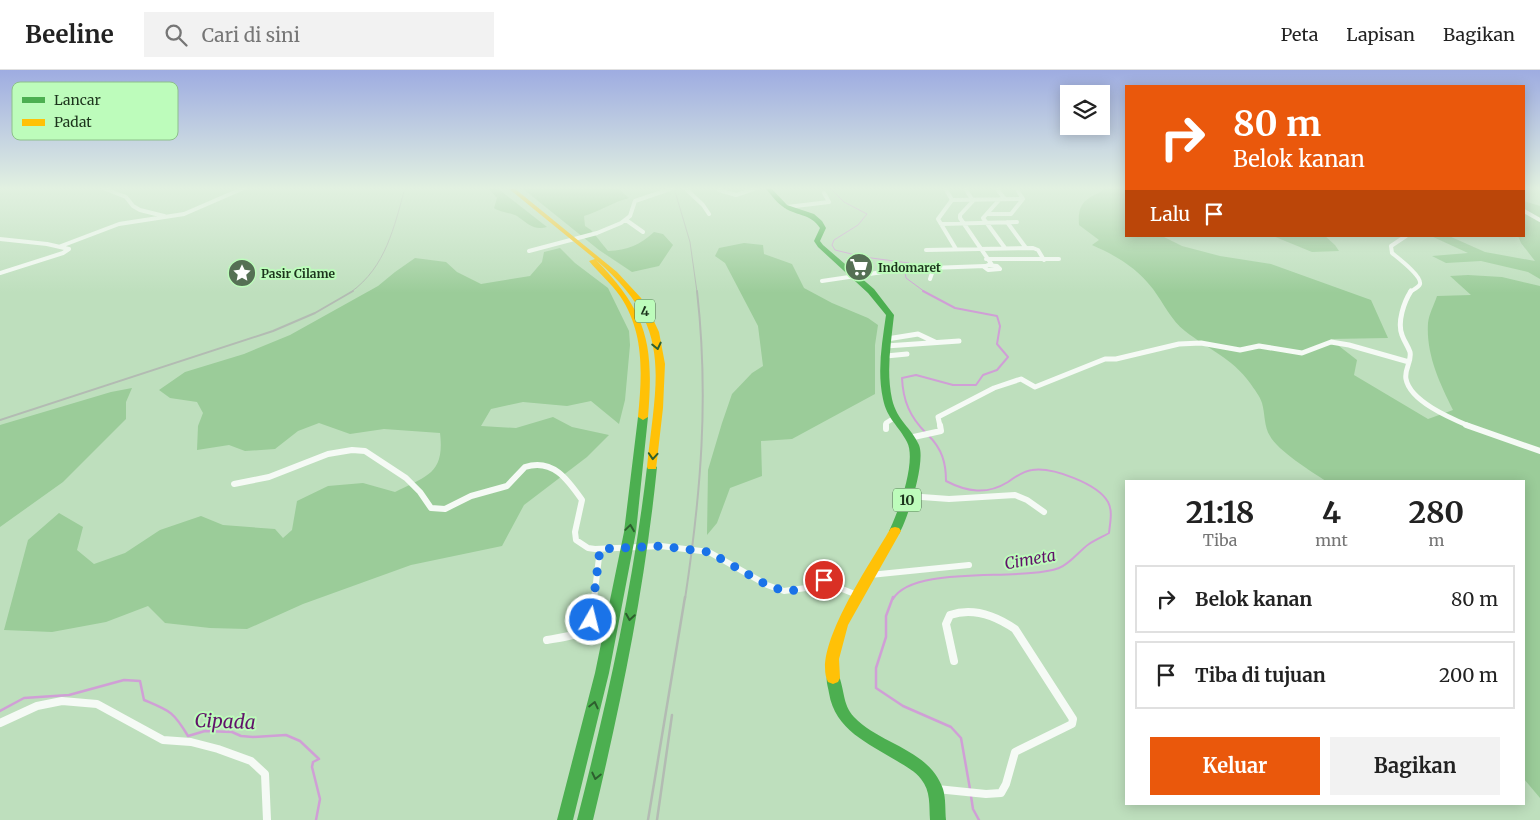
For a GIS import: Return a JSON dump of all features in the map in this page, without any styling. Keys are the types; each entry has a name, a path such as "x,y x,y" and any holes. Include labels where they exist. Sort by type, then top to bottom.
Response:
{"highway":[{"name":"4","path":"546,223 597,265 628,300 641,328 646,353 644,409 630,532 602,673 566,820"},
{"name":"4","path":"555,223 611,268 634,294 651,325 659,350 657,408 649,500 628,634 585,820"},
{"path":"821,223 823,228 817,241 872,291 889,311 891,319 884,368 885,387 894,418 910,438"},
{"name":"10","path":"910,438 915,450 908,496 901,520 842,626 832,660 833,686 837,703 855,727 872,741 914,764 927,776 935,789"},
{"path":"935,789 938,820"}],"street":[{"path":"61,246 123,223"},
{"path":"528,251 598,232 619,223"},
{"path":"630,223 643,232"},
{"path":"956,249 941,224 964,223 981,248 988,263"},
{"path":"987,223 1005,248"},
{"path":"1009,223 1025,248"},
{"path":"1404,237 1391,246 1392,253 1417,275 1420,283 1419,286 1413,288 1408,294 1401,320 1400,335 1410,353 1406,368 1407,382 1426,402 1456,421 1476,430 1540,451"},
{"path":"0,239 61,246 69,249 68,251 0,273"},
{"path":"926,250 1025,248 1036,249 1045,259"},
{"path":"822,281 852,274 901,269 1059,259"},
{"path":"929,268 932,274 930,279"},
{"path":"886,347 917,334 935,342"},
{"path":"886,347 905,347 960,340"},
{"path":"910,438 934,434 941,430 938,417 999,386 1021,379 1035,386 1040,385 1073,370 1105,359 1116,359 1178,344 1201,343 1240,350 1259,346 1302,353 1330,342 1349,345 1409,362"},
{"path":"886,347 907,354"},
{"path":"886,429 886,423 894,418"},
{"path":"234,484 270,477 330,453 365,451 406,478 420,492 431,508 440,510 451,508 474,496 508,485 514,481 522,468 527,466 554,466 566,477 582,500 575,532 576,540 588,548 661,546 709,552 767,585 784,591 806,588 820,580 857,596"},
{"path":"908,496 949,499 1015,496 1027,500 1044,512"},
{"path":"547,640 574,635 588,628 591,620 600,549"},
{"path":"870,575 969,565"},
{"path":"935,789 986,794 1001,793 1006,786 1008,767 1015,752 1072,724 1073,719 1014,629 1004,620 993,616 962,612 950,615 946,624 954,661"},
{"path":"0,723 37,706 62,701 97,704 163,740 204,744 251,761 265,774 267,820"}],"green space":[{"path":"526,223 542,223 547,227 538,228"},
{"path":"565,223 585,223 585,226 591,230 608,251 633,246 654,232 663,234 673,245 659,266 632,272 599,250"},
{"path":"1079,223 1125,223 1125,237 1164,237 1182,246 1220,256 1271,264 1371,300 1388,338 1330,339 1357,360 1354,375 1428,419 1453,410 1438,378 1431,357 1428,334 1430,313 1437,296 1471,295 1450,276 1502,277 1540,286 1540,798 1525,780 1525,480 1325,480 1287,454 1274,442 1267,428 1261,400 1243,374 1227,360 1180,327 1147,282 1118,258 1092,245 1099,240 1079,225"},
{"path":"1525,223 1540,223 1540,279 1528,272 1481,261 1446,263 1432,256 1468,253 1433,237 1451,237 1485,252 1535,261 1518,237 1525,237"},
{"path":"1275,237 1326,237 1339,251 1312,252"},
{"path":"744,243 763,245 764,254 792,264 804,288 832,303 868,318 878,325 875,345 875,394 792,439 761,441 762,476 730,488 717,523 707,535 708,470 722,423 732,394 752,373 763,366 758,326 725,263 715,256 719,248"},
{"path":"560,248 575,263 608,288 629,331 630,345 625,400 619,424 591,401 567,406 523,402 491,409 481,426 516,428 553,417 572,427 609,435 587,457 524,505 502,546 411,565 303,604 247,629 210,628 165,623 148,606 106,622 52,632 4,630 28,540 59,513 83,527 77,550 94,564 125,553 160,530 201,516 223,525 275,529 283,538 292,530 297,501 328,486 363,483 395,492 424,477 431,472 439,457 441,447 440,433 384,429 350,434 319,423 298,431 275,449 245,451 229,445 197,450 198,426 203,413 197,402 170,398 159,390 185,372 244,354 290,335 378,286 415,258 446,262 457,272 481,284 530,276 542,262 544,252"},
{"path":"132,388 126,402 126,419 63,482 0,527 0,425 111,392"}],"waterway":[{"name":"Cimeta","path":"860,223 834,240 832,245 835,250 864,257 909,263 905,272 906,278 925,292"},
{"name":"Cimeta","path":"923,291 955,308 997,316 1000,326 997,344 1008,357 997,370 983,375 976,385 953,385 916,375 902,378 908,408 926,433"},
{"name":"Cimeta","path":"893,599 904,588 922,581 1042,572 1059,568 1067,564 1089,544 1109,533 1110,506 1103,495 1085,483 1051,471 1032,470 1022,473 992,489 977,491 962,488 946,481 942,457 937,446 929,436"},
{"name":"Cimeta","path":"893,597 886,616 886,637 876,668 876,688 903,706 951,727 961,738 970,789"},
{"name":"Cipada","path":"0,711 24,698 69,695 124,680 140,681 144,700 170,713 188,736 205,731 232,732 241,736 253,737 286,735 300,741 319,759 313,762 312,767 320,799 316,820"},
{"name":"Cimeta","path":"971,796 973,809 979,820"}],"railway":[{"path":"351,292 373,271 387,245 394,223"},
{"path":"684,223 690,242 697,292"},
{"path":"0,420 273,331 315,313 353,291"},
{"path":"685,599 691,560 702,445 701,330 697,291"},
{"path":"648,820 685,597"},
{"path":"657,820 672,715"}],"traffic: fast":[{"path":"820,223 823,228 817,241 820,246 871,291 890,315 885,365 887,398 896,421 915,449 909,490 895,531"},
{"path":"565,820 602,673 630,532 643,417"},
{"path":"585,820 634,601 652,467"},
{"path":"833,678 837,702 848,720 862,733 913,762 926,774 935,789 938,820"}],"traffic: slow":[{"path":"555,223 615,273 627,286 648,315 655,332 659,350 660,393 652,467"},
{"path":"593,261 624,296 634,314 640,332 646,370 643,417"},
{"path":"833,678 832,659 842,625 895,531"}],"place":[{"name":"Indomaret","path":"859,267"},
{"name":"Pasir Cilame","path":"242,273"}],"route":[{"path":"591,620 600,549 661,546 709,552 767,585 784,591 806,588 820,580 824,580"}]}
